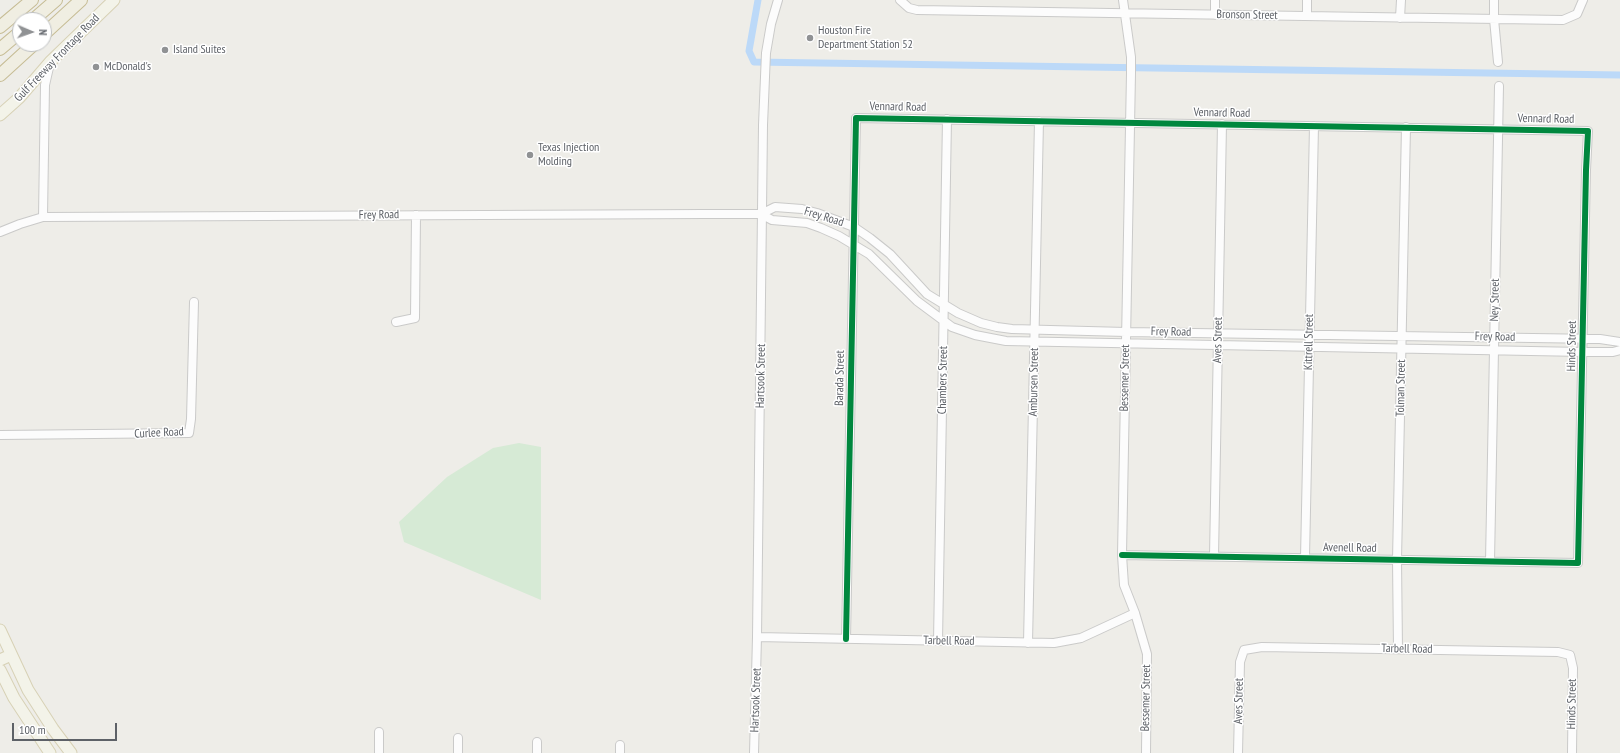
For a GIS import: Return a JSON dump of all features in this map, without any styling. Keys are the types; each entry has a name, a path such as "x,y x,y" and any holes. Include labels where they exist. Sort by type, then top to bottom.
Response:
{"highway":[{"path":"0,27 32,0"},
{"path":"42,12 56,0"},
{"path":"52,27 81,0"},
{"path":"0,49 12,39"},
{"path":"0,75 25,52"}],"main road":[{"name":"Gulf Freeway Frontage Road","path":"3,111 50,62 114,0"},
{"path":"0,630 28,690 53,729 71,753"},
{"path":"0,660 11,655"},
{"path":"0,670 14,698 50,753"}],"street":[{"name":"Hartsook Street","path":"754,753 762,302 761,214 765,70 766,53 771,24 778,0"},
{"name":"Bronson Street","path":"900,0 909,8 917,10 1563,20 1577,14 1583,4 1583,0"},
{"name":"Bessemer Street","path":"1123,0 1131,57 1131,73 1122,555 1124,585 1135,613 1147,654 1146,753"},
{"path":"1215,0 1215,15"},
{"path":"1307,0 1307,16"},
{"path":"1400,18 1401,0"},
{"path":"1494,0 1494,19 1498,62"},
{"path":"43,218 45,85 50,62"},
{"name":"Ney Street","path":"1490,561 1499,86"},
{"name":"Vennard Road","path":"856,118 1588,130"},
{"name":"Barada Street","path":"846,639 856,118"},
{"name":"Chambers Street","path":"938,641 947,119"},
{"name":"Ambursen Street","path":"1028,643 1039,121"},
{"name":"Aves Street","path":"1214,556 1222,124"},
{"name":"Kittrell Street","path":"1305,558 1314,126"},
{"name":"Tolman Street","path":"1398,649 1397,560 1406,127"},
{"name":"Hinds Street","path":"1578,563 1588,130"},
{"name":"Frey Road","path":"0,232 20,224 43,218 761,214 774,207 802,209 854,227 890,254 927,294 958,313 981,323 1012,329 1600,339 1620,342"},
{"name":"Frey Road","path":"761,214 772,220 795,221 821,228 853,244 870,254 917,301 952,327 975,335 1006,341 1583,352 1613,352 1620,350"},
{"path":"396,322 415,318 416,215"},
{"name":"Curlee Road","path":"0,435 189,433 191,419 194,302"},
{"name":"Avenell Road","path":"1122,555 1578,563"},
{"name":"Tarbell Road","path":"757,637 1054,643 1082,638 1135,613"},
{"name":"Tarbell Road","path":"1244,650 1262,646 1558,652 1570,655"},
{"name":"Aves Street","path":"1238,753 1240,662 1244,650"},
{"name":"Hinds Street","path":"1570,655 1573,668 1572,753"},
{"path":"379,732 379,753"},
{"path":"458,738 458,753"},
{"path":"537,742 537,753"}],"green space":[{"path":"519,443 541,447 541,600 404,542 399,522 447,477 493,448"}],"waterway":[{"path":"758,0 749,51 754,62 1620,75"}],"cycle path":[{"path":"846,639 856,118 1588,131 1578,563 1122,555"}],"place":[{"name":"Houston Fire Department Station 52","path":"810,38"},
{"name":"Island Suites","path":"165,50"},
{"name":"McDonald's","path":"96,67"},
{"name":"Texas Injection Molding","path":"530,155"}]}
